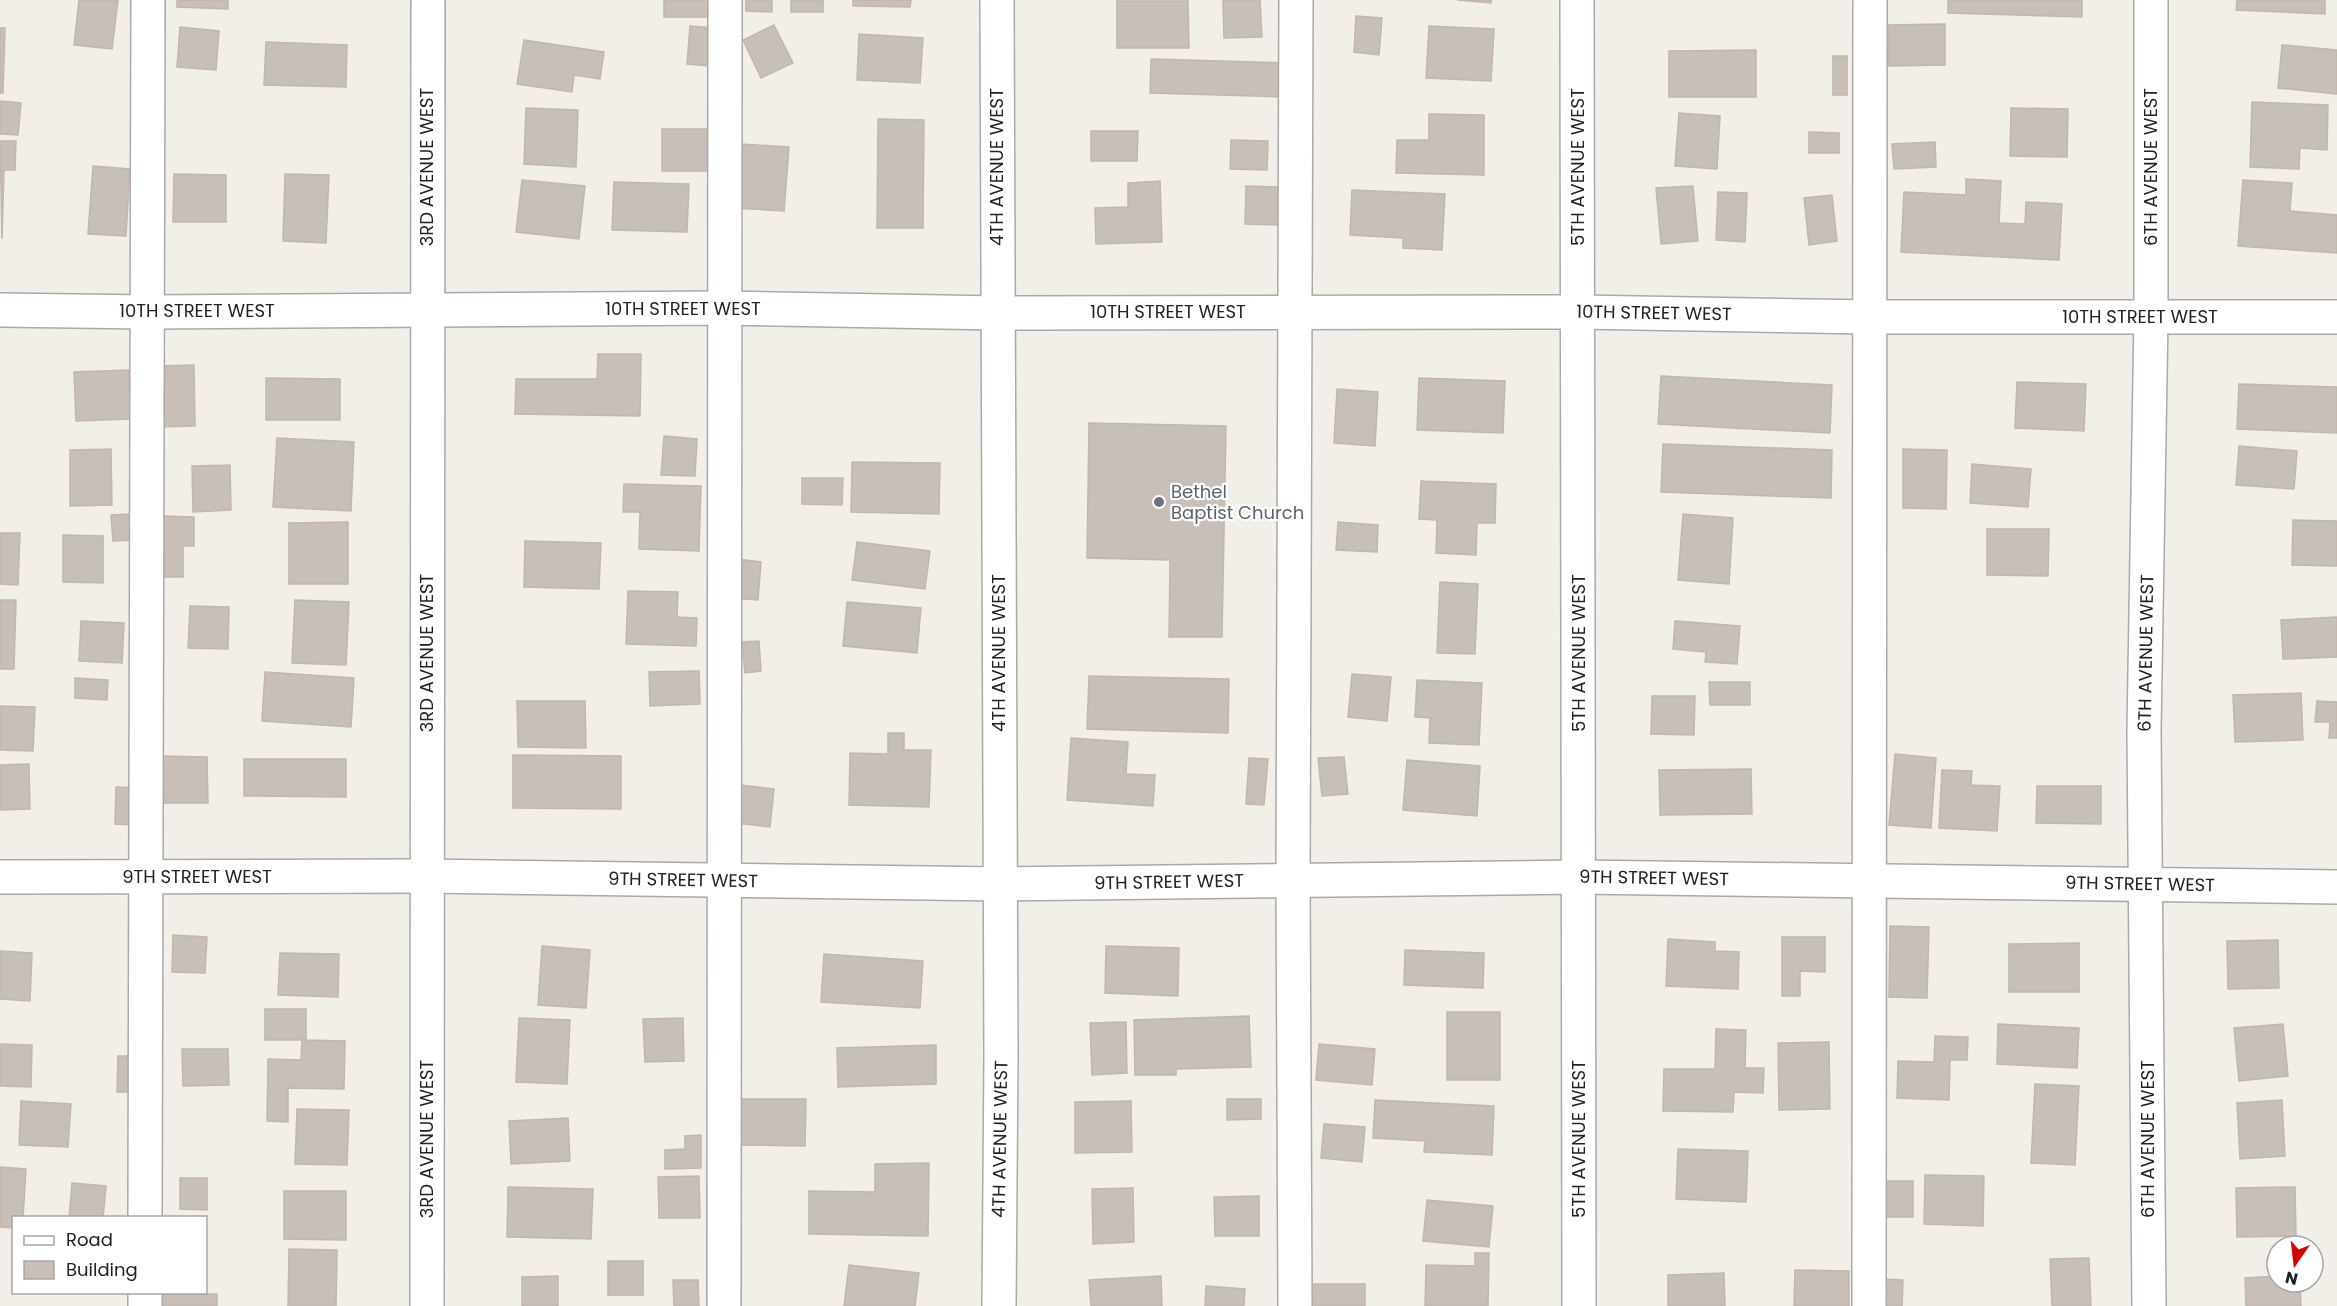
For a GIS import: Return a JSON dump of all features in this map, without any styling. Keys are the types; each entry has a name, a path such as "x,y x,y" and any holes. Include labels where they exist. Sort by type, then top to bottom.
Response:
{"street":[{"path":"145,1216 144,877 148,0"},
{"name":"3RD AVENUE WEST","path":"427,1306 428,0"},
{"path":"724,1306 725,0"},
{"name":"4TH AVENUE WEST","path":"997,0 999,1306"},
{"path":"1295,1306 1293,880 1296,0"},
{"name":"5TH AVENUE WEST","path":"1577,0 1579,1306"},
{"path":"1869,1306 1870,0"},
{"name":"6TH AVENUE WEST","path":"2149,1306 2144,731 2151,317 2151,0"},
{"name":"10TH STREET WEST","path":"0,309 148,312 723,308 998,313 1579,312 1869,317 2337,317"},
{"name":"9TH STREET WEST","path":"0,877 427,876 1000,884 1579,877 2337,887"}],"building":[{"path":"79,0 118,0 112,49 74,45"},
{"path":"177,0 228,0 228,9 177,7"},
{"path":"664,0 711,0 711,17 664,17"},
{"path":"746,0 772,0 772,12 746,11"},
{"path":"791,0 823,0 823,12 791,12"},
{"path":"853,0 911,0 910,7 853,6"},
{"path":"1223,0 1260,0 1262,37 1224,38"},
{"path":"1457,0 1491,0 1491,3"},
{"path":"1948,0 2082,0 2082,17 1948,13"},
{"path":"2237,0 2325,0 2325,14 2236,10"},
{"path":"1117,1 1188,1 1189,48 1117,48"},
{"path":"1356,16 1382,18 1379,55 1354,52"},
{"path":"1945,24 1945,65 1888,66 1888,25"},
{"path":"774,25 793,63 761,78 743,40"},
{"path":"690,26 714,28 711,66 687,64"},
{"path":"1429,26 1494,29 1491,81 1426,78"},
{"path":"180,27 219,31 216,70 177,67"},
{"path":"0,28 5,28 3,93 0,93"},
{"path":"859,34 923,38 920,83 857,80"},
{"path":"524,40 604,52 600,79 574,75 572,92 517,84"},
{"path":"266,42 347,45 346,87 264,85"},
{"path":"2282,45 2337,50 2337,94 2278,88"},
{"path":"1756,50 1756,97 1669,97 1669,51"},
{"path":"1833,56 1847,56 1847,95 1833,95"},
{"path":"1151,59 1286,63 1285,97 1150,93"},
{"path":"0,101 21,103 18,135 0,134"},
{"path":"2252,102 2328,105 2327,150 2300,148 2299,169 2250,167"},
{"path":"526,108 578,110 576,167 524,164"},
{"path":"2011,108 2068,109 2067,157 2010,156"},
{"path":"1679,113 1720,116 1717,169 1675,166"},
{"path":"1429,114 1484,115 1484,175 1396,173 1397,140 1429,140"},
{"path":"878,119 924,120 923,228 877,228"},
{"path":"662,129 714,129 714,171 662,171"},
{"path":"1091,131 1138,131 1137,161 1091,161"},
{"path":"1809,132 1839,133 1839,153 1809,153"},
{"path":"1231,140 1268,141 1267,170 1230,169"},
{"path":"0,141 16,141 15,170 4,170 2,239"},
{"path":"1935,142 1936,167 1894,169 1892,144"},
{"path":"740,144 789,147 784,211 736,208"},
{"path":"93,166 130,169 126,236 88,234"},
{"path":"174,174 226,175 226,222 173,222"},
{"path":"285,174 329,175 326,243 283,241"},
{"path":"1966,179 2001,181 1999,223 2025,224 2026,202 2062,204 2059,260 1901,252 1904,192 1966,195"},
{"path":"522,180 585,186 579,239 516,232"},
{"path":"2243,180 2292,183 2290,211 2337,215 2337,253 2238,246"},
{"path":"1160,181 1162,242 1096,244 1095,208 1128,207 1128,183"},
{"path":"614,182 689,184 687,232 612,230"},
{"path":"1246,186 1279,187 1278,225 1245,224"},
{"path":"1693,186 1698,241 1661,244 1656,188"},
{"path":"1352,190 1445,194 1442,250 1403,248 1403,238 1350,235"},
{"path":"1718,192 1747,193 1745,242 1716,240"},
{"path":"1832,195 1837,241 1809,245 1804,198"},
{"path":"598,354 641,354 640,416 515,414 516,379 597,379"},
{"path":"194,365 195,426 158,427 157,366"},
{"path":"129,370 131,419 76,421 74,372"},
{"path":"1661,376 1832,385 1830,433 1658,424"},
{"path":"266,378 340,379 340,420 266,420"},
{"path":"1419,378 1505,381 1503,433 1417,430"},
{"path":"2017,382 2086,384 2084,431 2015,428"},
{"path":"2239,384 2337,387 2337,433 2237,429"},
{"path":"1337,389 1378,392 1375,446 1334,443"},
{"path":"1089,423 1226,426 1222,637 1169,637 1170,560 1087,558"},
{"path":"664,436 697,439 695,476 661,475"},
{"path":"277,438 354,442 351,511 273,507"},
{"path":"1663,444 1832,450 1831,498 1661,492"},
{"path":"2239,446 2297,451 2294,489 2236,485"},
{"path":"111,449 112,505 70,506 70,450"},
{"path":"1903,449 1947,450 1946,509 1903,508"},
{"path":"852,462 940,463 939,514 851,512"},
{"path":"1972,464 2031,469 2028,507 1970,503"},
{"path":"230,465 231,510 193,512 192,466"},
{"path":"802,478 843,478 842,505 802,504"},
{"path":"1421,481 1496,484 1495,523 1477,523 1476,555 1436,553 1437,520 1419,519"},
{"path":"624,484 701,486 699,551 639,549 640,512 623,512"},
{"path":"130,514 133,540 113,541 111,515"},
{"path":"1683,514 1733,518 1729,584 1678,580"},
{"path":"162,516 194,517 194,546 183,546 183,577 162,577"},
{"path":"2293,520 2337,521 2337,566 2292,565"},
{"path":"348,522 348,584 289,584 289,523"},
{"path":"1338,522 1378,525 1377,552 1336,550"},
{"path":"1987,529 2049,529 2048,576 1987,575"},
{"path":"0,533 20,533 18,585 0,584"},
{"path":"63,535 103,536 103,583 63,582"},
{"path":"525,541 601,543 599,589 524,587"},
{"path":"857,542 930,551 925,589 852,580"},
{"path":"736,559 761,562 758,600 733,598"},
{"path":"1440,582 1478,584 1475,654 1437,653"},
{"path":"628,591 678,592 677,617 697,618 696,646 626,644"},
{"path":"0,600 16,600 14,669 0,669"},
{"path":"295,600 349,602 346,665 292,663"},
{"path":"847,602 921,608 917,653 843,646"},
{"path":"190,606 229,607 228,649 188,648"},
{"path":"2337,617 2337,657 2283,659 2281,620"},
{"path":"81,621 124,623 122,663 79,661"},
{"path":"1675,621 1740,626 1737,664 1705,662 1706,652 1673,649"},
{"path":"759,641 761,671 745,673 742,642"},
{"path":"699,671 700,704 650,706 649,672"},
{"path":"265,672 354,678 351,727 262,721"},
{"path":"1352,674 1391,677 1387,721 1348,717"},
{"path":"1089,676 1229,679 1228,733 1087,729"},
{"path":"75,678 108,680 107,700 75,698"},
{"path":"1417,680 1482,683 1479,745 1429,743 1430,718 1415,717"},
{"path":"1709,682 1750,682 1750,705 1710,705"},
{"path":"2301,693 2303,740 2235,742 2233,695"},
{"path":"1652,696 1695,696 1694,735 1651,734"},
{"path":"517,701 585,701 586,748 518,747"},
{"path":"2317,701 2337,702 2337,738 2329,738 2330,722 2315,722"},
{"path":"0,706 35,707 33,751 0,750"},
{"path":"888,733 904,733 904,750 931,750 929,807 849,805 850,753 888,754"},
{"path":"1071,738 1128,742 1126,774 1155,775 1153,806 1067,800"},
{"path":"1895,754 1936,758 1931,828 1889,825"},
{"path":"513,755 621,756 621,809 513,808"},
{"path":"161,756 207,757 208,803 162,803"},
{"path":"1344,757 1348,794 1322,796 1318,758"},
{"path":"1249,758 1268,759 1264,805 1246,804"},
{"path":"244,759 346,759 346,797 244,796"},
{"path":"1407,760 1480,766 1477,816 1403,810"},
{"path":"29,764 30,809 0,810 0,765"},
{"path":"1751,769 1752,814 1660,815 1659,770"},
{"path":"1942,770 1972,771 1971,785 2000,786 1997,831 1939,828"},
{"path":"740,785 774,789 770,827 736,823"},
{"path":"2037,786 2101,786 2101,824 2036,823"},
{"path":"116,787 139,788 137,825 115,824"},
{"path":"1890,926 1929,927 1927,998 1889,997"},
{"path":"173,935 207,937 205,973 172,972"},
{"path":"1782,937 1825,937 1825,972 1800,971 1800,996 1782,996"},
{"path":"1668,939 1715,942 1715,951 1739,952 1738,989 1666,986"},
{"path":"2278,940 2279,988 2228,989 2227,941"},
{"path":"2079,943 2079,992 2009,992 2009,944"},
{"path":"542,946 590,950 586,1008 538,1005"},
{"path":"1106,946 1179,948 1178,996 1105,993"},
{"path":"1405,950 1484,953 1483,988 1404,985"},
{"path":"0,951 32,953 30,1001 0,999"},
{"path":"280,953 339,954 338,997 278,995"},
{"path":"824,954 923,961 920,1008 821,1002"},
{"path":"265,1009 306,1009 306,1040 345,1041 344,1089 288,1088 288,1122 267,1121 268,1059 301,1060 302,1040 265,1040"},
{"path":"1447,1012 1500,1012 1500,1080 1447,1080"},
{"path":"1249,1016 1251,1067 1176,1069 1176,1075 1135,1075 1134,1020"},
{"path":"519,1018 570,1020 567,1084 516,1082"},
{"path":"683,1018 684,1061 645,1062 643,1019"},
{"path":"1126,1022 1127,1073 1092,1075 1090,1023"},
{"path":"1998,1024 2079,1028 2077,1068 1997,1064"},
{"path":"2283,1024 2288,1076 2239,1081 2234,1028"},
{"path":"1716,1029 1746,1030 1745,1068 1764,1068 1763,1093 1734,1092 1733,1112 1663,1111 1664,1069 1715,1069"},
{"path":"1935,1036 1968,1037 1967,1060 1950,1060 1949,1100 1897,1098 1898,1061 1934,1062"},
{"path":"1829,1042 1830,1109 1779,1110 1778,1043"},
{"path":"0,1044 32,1045 31,1087 0,1086"},
{"path":"1319,1044 1375,1049 1372,1085 1316,1080"},
{"path":"936,1045 936,1084 838,1087 837,1048"},
{"path":"182,1049 228,1049 229,1085 183,1086"},
{"path":"118,1056 140,1056 141,1092 117,1092"},
{"path":"2035,1084 2079,1086 2075,1165 2031,1163"},
{"path":"741,1099 806,1099 805,1146 740,1145"},
{"path":"1227,1099 1261,1099 1261,1119 1227,1120"},
{"path":"1375,1100 1494,1106 1492,1155 1424,1152 1425,1141 1373,1138"},
{"path":"2282,1100 2285,1156 2240,1159 2237,1103"},
{"path":"21,1101 71,1104 68,1147 19,1145"},
{"path":"1131,1101 1132,1152 1075,1153 1075,1102"},
{"path":"297,1109 349,1110 347,1165 295,1164"},
{"path":"568,1118 570,1161 511,1164 509,1121"},
{"path":"1324,1124 1365,1127 1362,1162 1321,1158"},
{"path":"701,1135 701,1168 665,1169 665,1150 685,1149 685,1136"},
{"path":"1678,1149 1748,1151 1746,1202 1676,1199"},
{"path":"929,1163 928,1236 809,1234 809,1191 875,1192 875,1164"},
{"path":"0,1167 26,1169 23,1216 12,1216 12,1228 0,1227"},
{"path":"1925,1175 1984,1176 1983,1226 1924,1224"},
{"path":"699,1176 700,1218 659,1218 658,1177"},
{"path":"180,1178 207,1178 207,1210 180,1209"},
{"path":"1881,1181 1913,1181 1913,1217 1882,1217"},
{"path":"72,1183 106,1186 103,1216 69,1216"},
{"path":"508,1187 593,1189 591,1239 507,1237"},
{"path":"2295,1187 2296,1234 2237,1237 2236,1188"},
{"path":"1133,1188 1134,1242 1093,1244 1092,1189"},
{"path":"284,1191 346,1191 346,1240 284,1239"},
{"path":"1259,1196 1259,1236 1215,1236 1214,1197"},
{"path":"1427,1200 1493,1206 1489,1247 1423,1241"},
{"path":"289,1249 337,1250 336,1306 288,1306"},
{"path":"1475,1253 1489,1253 1488,1306 1425,1306 1426,1265 1475,1266"},
{"path":"2089,1258 2091,1306 2052,1306 2050,1259"},
{"path":"608,1261 643,1261 643,1295 608,1295"},
{"path":"849,1265 919,1273 915,1306 844,1306"},
{"path":"1795,1270 1849,1271 1849,1306 1794,1306"},
{"path":"1724,1273 1725,1306 1668,1306 1668,1275"},
{"path":"558,1276 558,1306 522,1306 522,1277"},
{"path":"1161,1276 1162,1306 1091,1306 1089,1280"},
{"path":"2265,1277 2265,1294 2300,1294 2301,1306 2246,1306 2245,1278"},
{"path":"1884,1279 1903,1280 1902,1306 1883,1306"},
{"path":"673,1280 698,1280 699,1306 674,1306"},
{"path":"1314,1284 1365,1284 1365,1306 1314,1306"},
{"path":"1206,1286 1245,1289 1244,1306 1205,1306"},
{"path":"161,1294 217,1294 217,1306 161,1306"}],"place":[{"name":"Bethel Baptist Church","path":"1159,502"}]}
